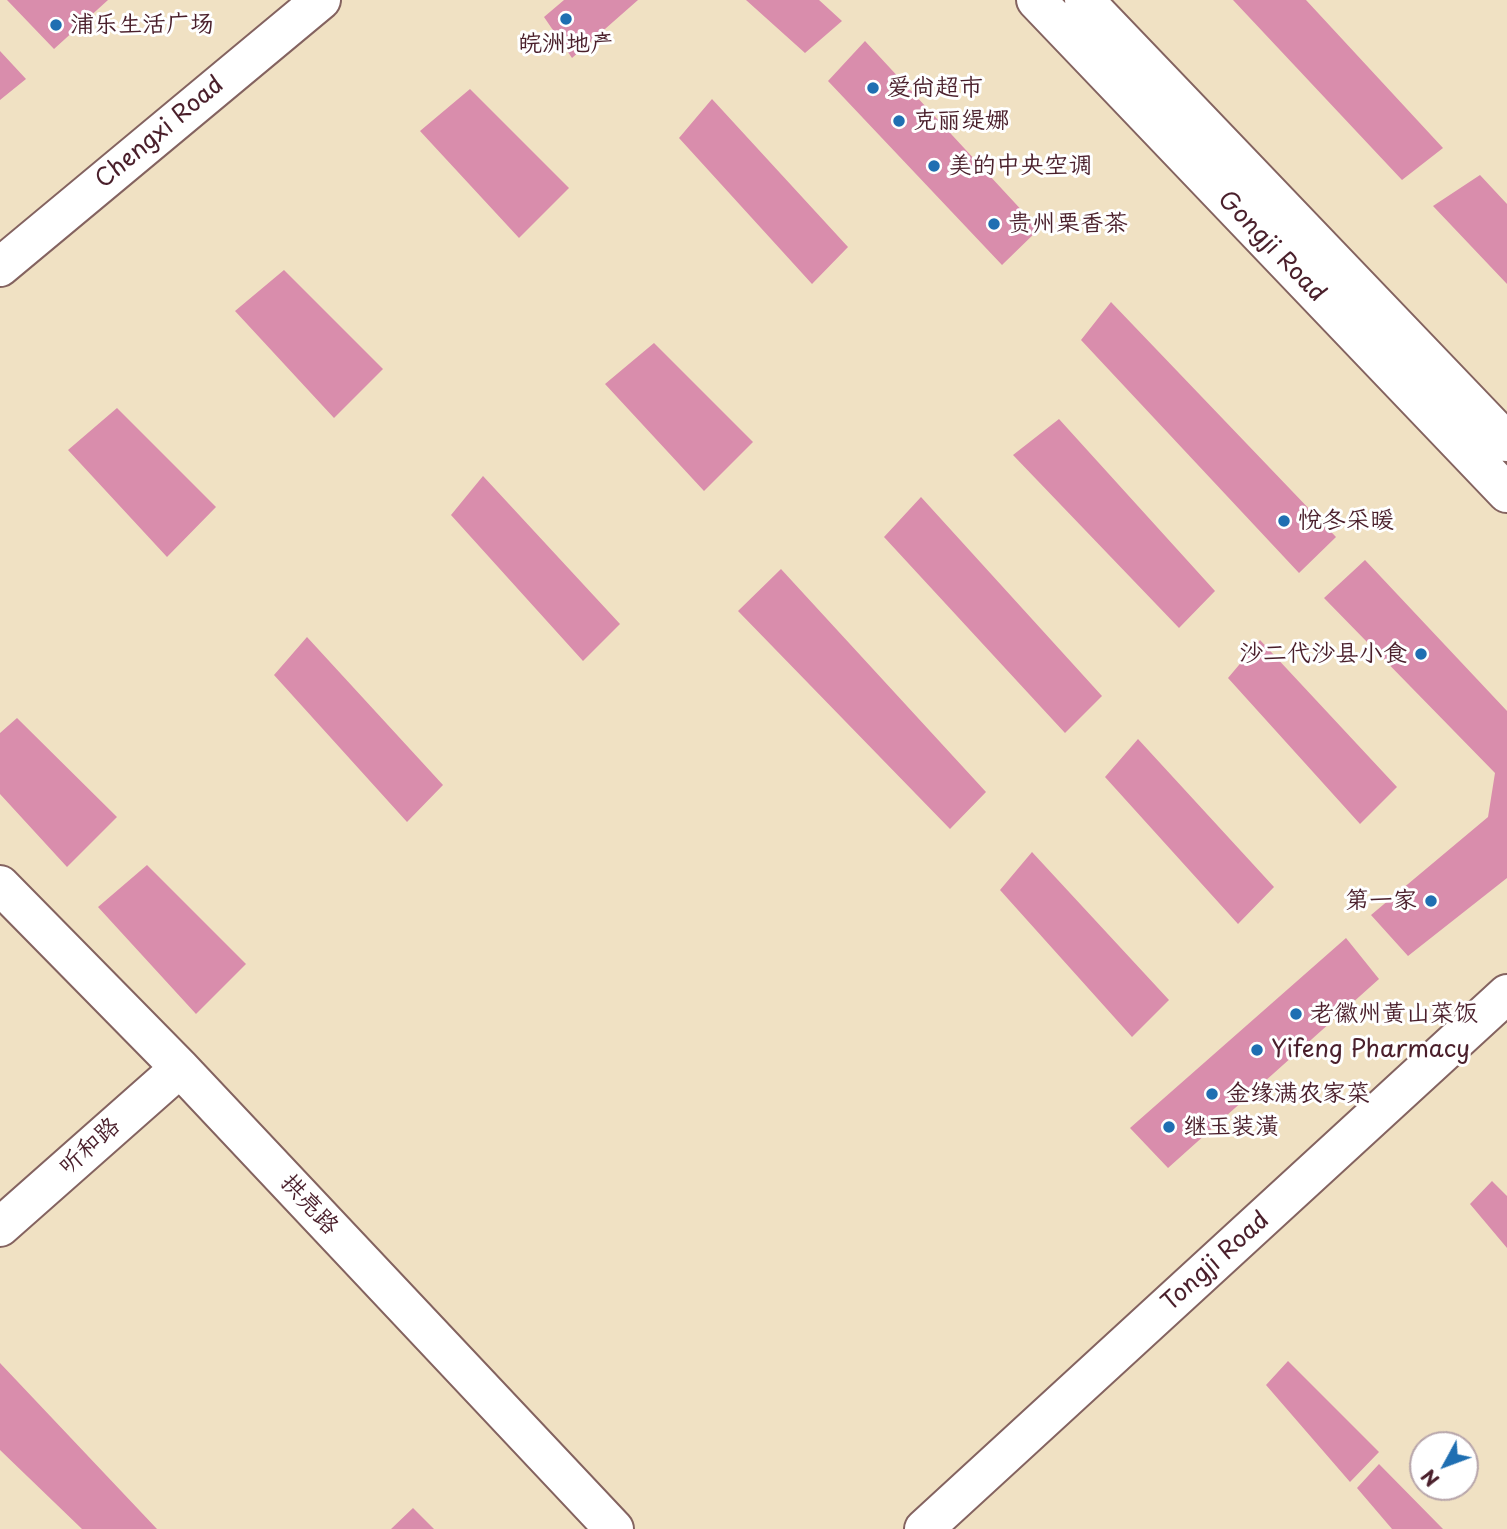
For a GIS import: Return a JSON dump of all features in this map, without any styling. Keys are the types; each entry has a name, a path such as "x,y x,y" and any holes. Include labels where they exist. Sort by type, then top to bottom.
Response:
{"street":[{"name":"Chengxi Road","path":"0,267 321,0"},
{"name":"Gongji Road","path":"1036,0 1507,493"},
{"name":"Gongji Road","path":"1084,0 1507,442"},
{"name":"拱亮路","path":"0,885 180,1068 614,1529"},
{"name":"Tongji Road","path":"924,1529 1507,994"},
{"name":"听和路","path":"0,1227 180,1068"}],"building":[{"name":"浦乐生活广场","path":"7,0 108,0 54,49"},
{"path":"564,0 638,0 572,58 544,17"},
{"path":"746,0 819,0 842,21 805,53"},
{"path":"1233,0 1306,0 1443,148 1402,180"},
{"path":"865,41 1039,229 1002,265 828,81"},
{"path":"0,51 26,79 0,100"},
{"path":"470,89 569,188 519,238 420,131"},
{"path":"712,99 848,247 812,284 679,138"},
{"path":"1480,175 1507,204 1507,284 1433,206"},
{"path":"284,270 383,369 334,418 235,311"},
{"path":"1111,302 1336,537 1299,573 1081,340"},
{"path":"654,343 753,442 704,491 605,384"},
{"path":"117,408 216,507 167,557 68,450"},
{"path":"1059,419 1215,591 1179,628 1013,455"},
{"path":"483,476 620,624 583,661 451,515"},
{"path":"921,497 1102,696 1065,733 884,537"},
{"path":"1365,560 1507,711 1507,878 1408,956 1371,915 1488,817 1495,773 1324,598"},
{"path":"781,569 986,792 950,829 738,611"},
{"path":"307,637 443,785 407,822 274,675"},
{"path":"1260,640 1397,787 1360,824 1228,678"},
{"path":"17,718 117,817 67,867 0,794 0,733"},
{"path":"1138,739 1274,887 1238,924 1105,777"},
{"path":"1032,852 1169,1000 1132,1037 1000,890"},
{"path":"147,865 246,964 196,1014 98,907"},
{"path":"1346,938 1379,979 1168,1168 1130,1128"},
{"path":"1492,1181 1507,1196 1507,1248 1470,1204"},
{"path":"1288,1361 1379,1452 1350,1482 1266,1385"},
{"path":"0,1363 157,1529 82,1529 0,1450"},
{"path":"1379,1464 1409,1494 1409,1501 1415,1501 1443,1529 1392,1529 1357,1488"},
{"path":"413,1508 434,1529 391,1529"}],"place":[{"name":"皖洲地产","path":"566,19"},
{"name":"浦乐生活广场","path":"56,25"},
{"name":"爱尚超市","path":"873,88"},
{"name":"克丽缇娜","path":"899,121"},
{"name":"美的中央空调","path":"934,166"},
{"name":"贵州栗香茶","path":"994,224"},
{"name":"悦冬采暖","path":"1284,521"},
{"name":"沙二代沙县小食","path":"1421,654"},
{"name":"第一家","path":"1431,901"},
{"name":"老徽州黄山菜饭","path":"1296,1014"},
{"name":"Yifeng Pharmacy","path":"1257,1050"},
{"name":"金缘满农家菜","path":"1212,1094"},
{"name":"继玉装潢","path":"1169,1127"}]}
